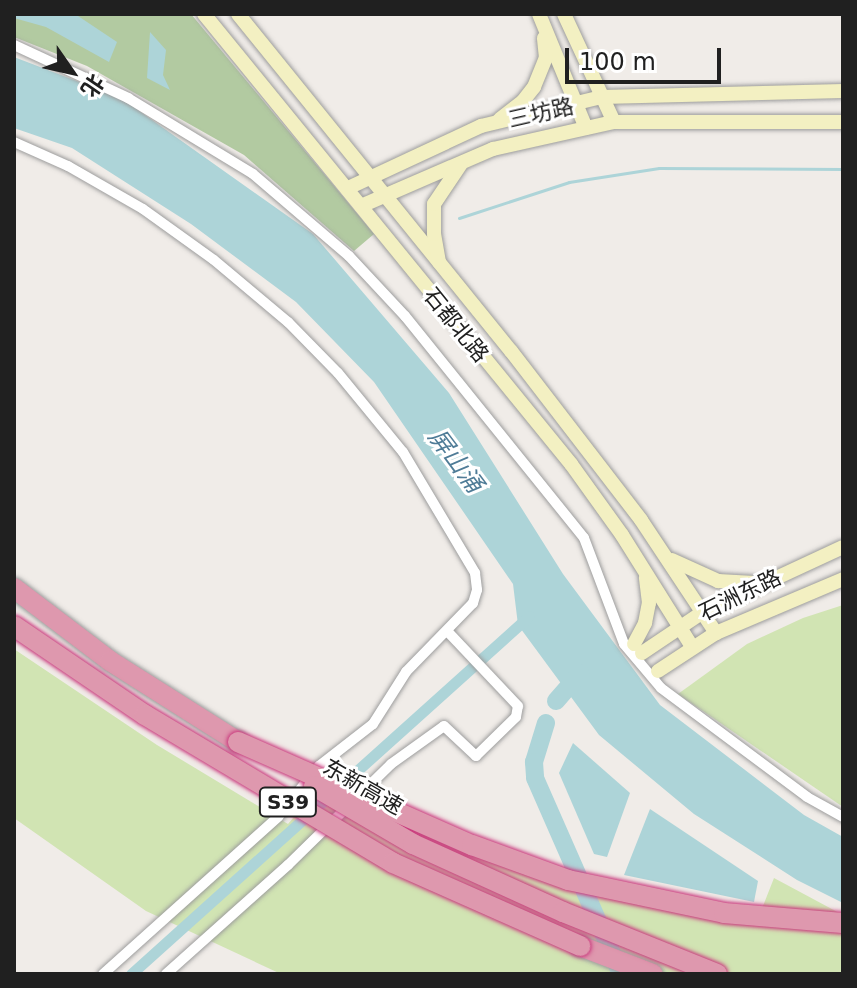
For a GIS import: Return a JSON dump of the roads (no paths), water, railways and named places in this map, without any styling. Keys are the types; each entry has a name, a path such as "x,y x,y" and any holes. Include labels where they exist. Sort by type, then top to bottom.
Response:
{"highway":[{"name":"东新高速","path":"14,588 110,661 238,742 413,844 563,912 717,974"},
{"name":"S39","path":"14,626 145,715 393,863 580,946 653,974"},
{"path":"238,742 472,845 568,880 724,913 843,923"},
{"path":"580,946 627,974"}],"main road":[{"name":"石都北路","path":"204,14 571,464 622,535 693,648"},
{"name":"石都北路","path":"238,14 297,84 641,520 716,633"},
{"path":"564,14 614,122"},
{"path":"541,20 586,128"},
{"path":"493,149 482,150 472,142 487,125 523,101 534,87 546,58 541,20"},
{"path":"277,100 291,104 298,99 297,84"},
{"name":"三坊路","path":"348,188 487,125 602,97 839,88"},
{"name":"三坊路","path":"361,206 493,149 614,122 843,122"},
{"path":"822,123 843,129"},
{"path":"440,266 434,234 434,204 463,162"},
{"path":"438,302 435,285 445,279 455,283"},
{"path":"622,535 635,540 642,535 641,520"},
{"name":"石洲东路","path":"646,573 649,603 638,648 763,582 843,547"},
{"path":"668,558 718,581 763,582"},
{"path":"799,567 787,581 793,590 808,592"},
{"name":"石洲东路","path":"658,671 716,633 843,579"}],"street":[{"path":"14,45 128,98 253,174 353,260 405,316 584,538 624,644 661,688 807,797 843,817"},
{"path":"14,142 68,166 143,209 214,260 275,311 338,373 403,452 475,573 477,590 473,603 448,632 406,672 373,724 319,766 278,817 103,974"},
{"path":"166,974 288,865 391,764 444,726 476,756 516,717 518,706 448,632"}],"water":[{"path":"14,14 75,14 117,42 109,62 46,27 14,18"},
{"path":"150,32 166,50 163,75 170,90 147,78"},
{"name":"屏山涌","path":"14,57 121,98 313,234 449,393 563,574 660,705 804,815 843,837 843,903 797,880 694,814 599,735 518,625 513,584 374,382 296,302 191,224 72,148 14,128"},
{"path":"573,743 630,793 607,857 594,854 559,773"},
{"path":"650,809 758,881 754,902 624,875"}],"waterway":[{"path":"459,218 569,182 659,168 843,169"},
{"path":"131,974 529,616"},
{"path":"556,701 580,673"},
{"path":"546,723 534,762 535,778 621,974"}]}
